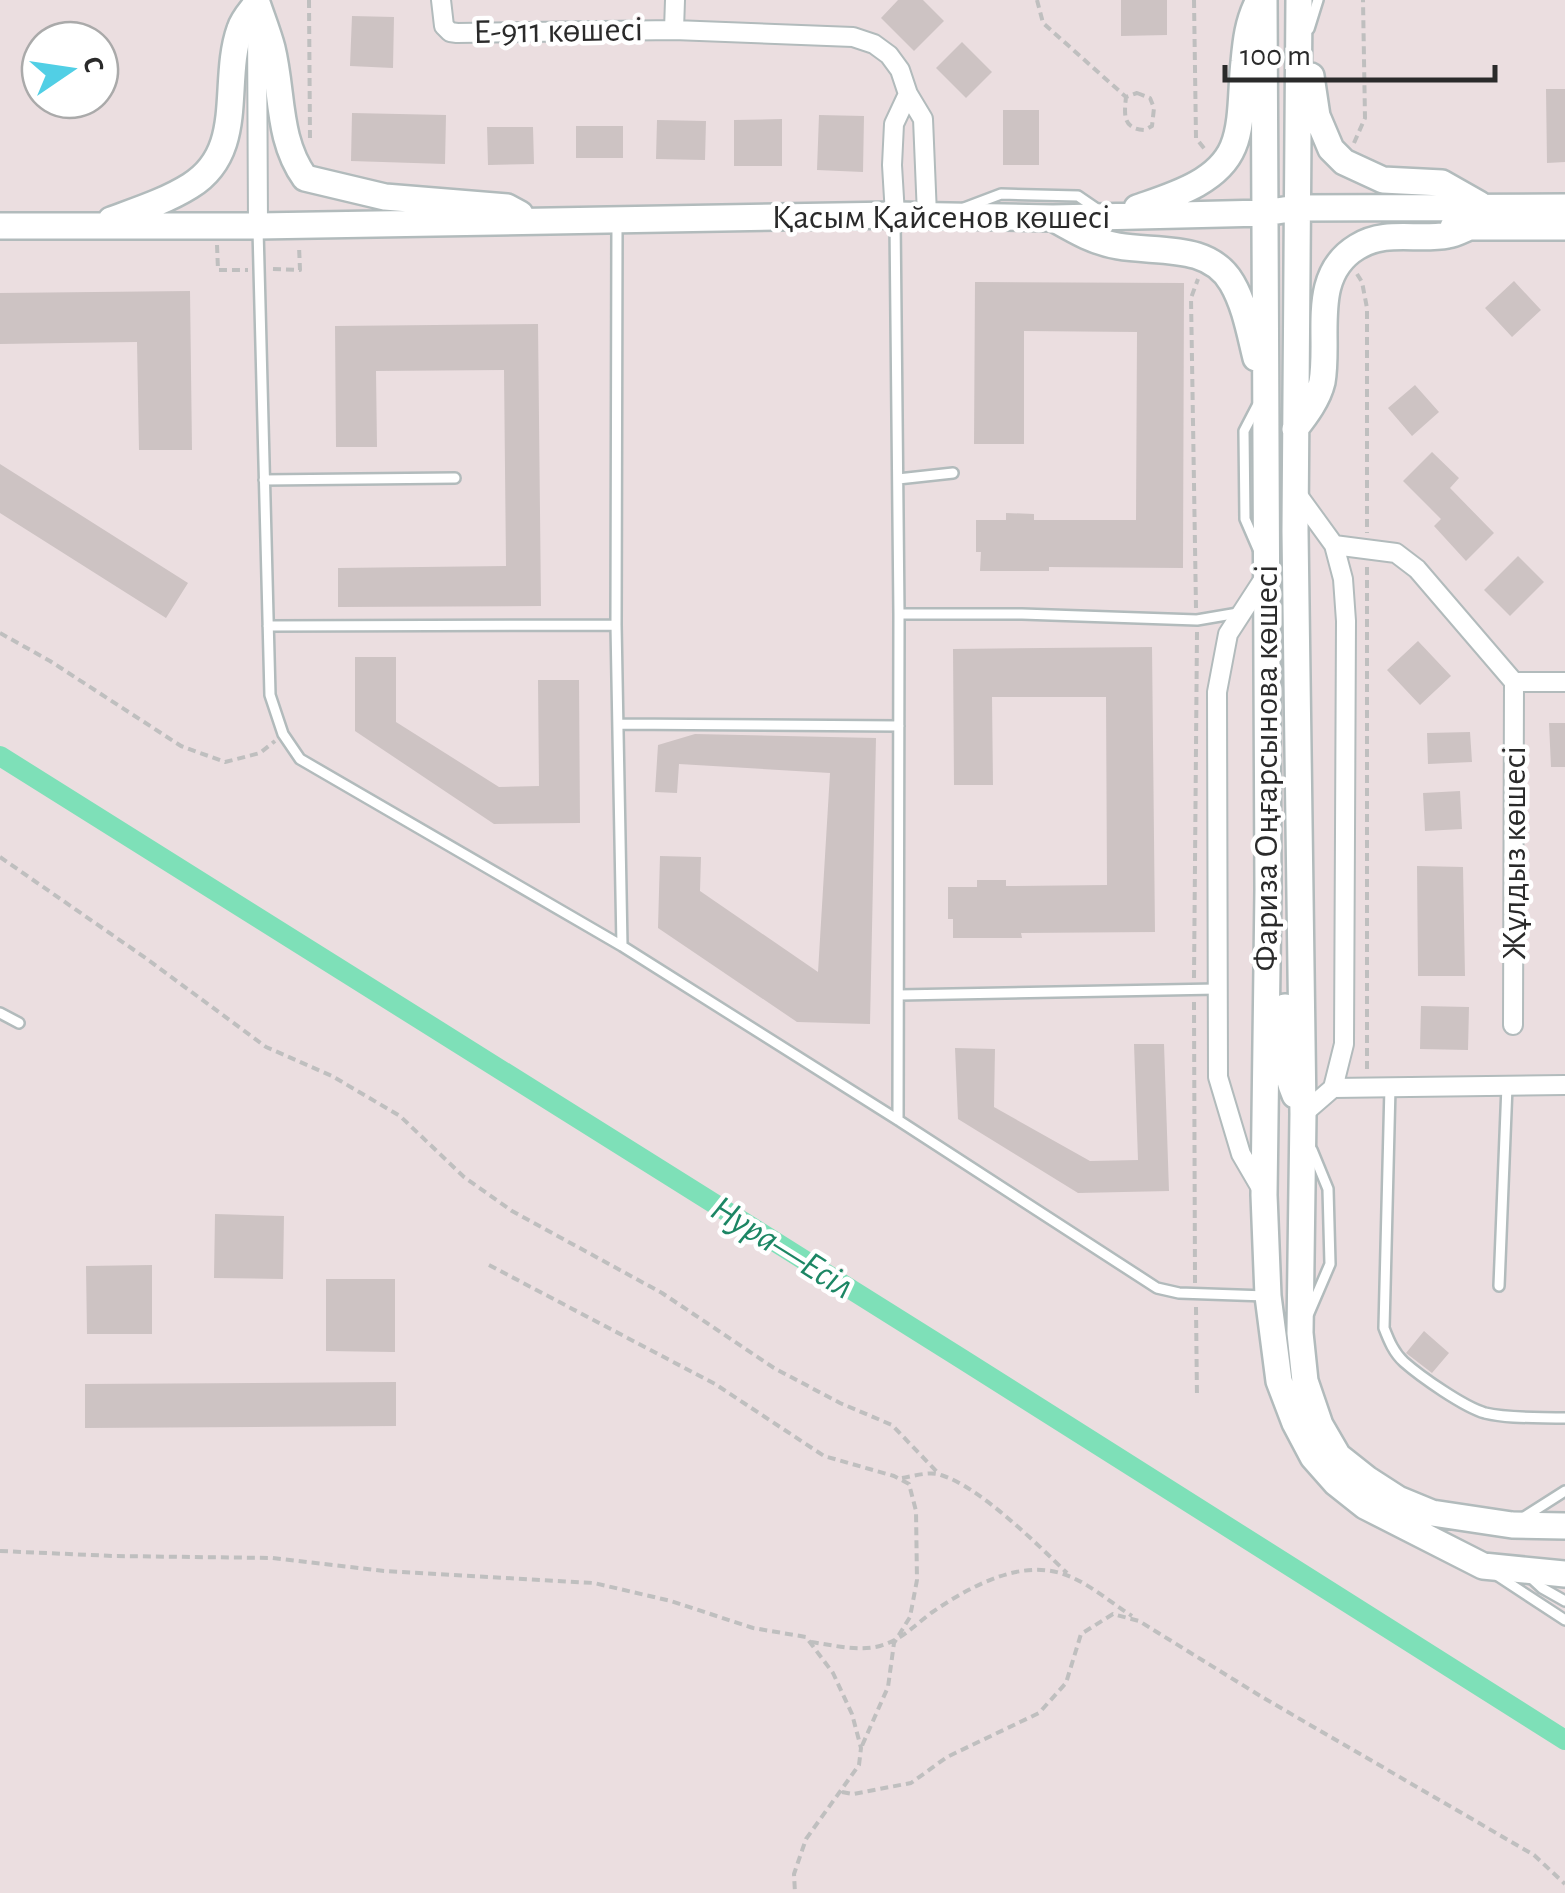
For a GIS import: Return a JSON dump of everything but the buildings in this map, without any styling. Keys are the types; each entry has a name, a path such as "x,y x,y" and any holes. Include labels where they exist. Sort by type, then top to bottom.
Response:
{"street":[{"name":"Е-911 көшесі","path":"441,0 444,26 450,32 674,30 853,37 874,44 900,70 923,120 936,215"},
{"path":"674,30 675,0"},
{"path":"1110,216 1197,184 1232,150 1238,133 1246,36 1250,18 1262,0"},
{"name":"Фариза Оңғарсынова көшесі","path":"1262,0 1268,889 1264,1195 1268,1296 1279,1381 1313,1457 1336,1484 1365,1506 1483,1566"},
{"name":"Фариза Оңғарсынова көшесі","path":"1299,0 1295,428 1303,1120 1300,1334 1305,1381 1320,1425 1338,1456 1398,1499 1432,1513 1512,1525 1565,1527"},
{"path":"257,1 272,48 285,138 306,178 385,197 507,207 538,222"},
{"path":"95,226 162,201 194,184 221,155 228,127 233,58 241,26 257,1"},
{"path":"0,226 258,226 257,1"},
{"path":"1295,428 1310,410 1322,384 1324,302 1336,266 1357,247 1384,236 1448,235 1476,217 1469,200 1442,184 1383,180 1344,162 1331,149 1317,116 1301,45"},
{"path":"895,215 894,124 908,94"},
{"name":"Қасым Қайсенов көшесі","path":"1476,217 1565,207"},
{"name":"Қасым Қайсенов көшесі","path":"258,226 895,215 1053,218 1265,214 1476,217 1565,227"},
{"path":"1053,218 1087,238 1118,246 1200,256 1212,262 1232,283 1265,390"},
{"path":"1268,889 1283,896 1284,1064 1303,1120 1333,1088 1344,1044 1346,621 1343,580 1334,545 1296,494"},
{"path":"1334,545 1396,554 1417,569 1514,682 1565,682"},
{"path":"1264,1195 1241,1154 1218,1077 1217,692 1228,634 1266,571"},
{"path":"1266,571 1280,636 1281,800 1287,812 1298,815"},
{"name":"Жұлдыз көшесі","path":"1514,682 1514,1025"},
{"path":"1333,1088 1565,1085"},
{"path":"1520,1571 1509,1550 1512,1541 1565,1527"},
{"path":"1483,1566 1565,1574"}],"lane":[{"path":"1301,45 1318,0"},
{"path":"936,215 1001,194 1078,196 1110,216"},
{"path":"895,215 900,614 898,1120"},
{"path":"617,221 616,626 622,946"},
{"path":"258,226 270,695 282,734 300,759 622,946 1157,1288 1179,1294 1268,1296"},
{"path":"898,480 952,473"},
{"path":"264,480 456,478"},
{"path":"900,614 1196,620 1241,612"},
{"path":"268,626 616,626"},
{"path":"618,724 900,726"},
{"path":"900,994 1219,988"},
{"path":"0,1013 19,1024"},
{"path":"1500,1286 1507,1086"},
{"path":"1390,1087 1384,1328 1390,1344 1403,1361 1468,1407 1487,1413 1565,1418"},
{"path":"1512,1525 1565,1492"},
{"path":"1483,1566 1565,1620"},
{"path":"1520,1571 1565,1601"}],"path":[{"path":"309,0 310,150"},
{"path":"1037,0 1043,23 1126,97"},
{"path":"1194,0 1196,138 1218,167"},
{"path":"1344,162 1365,118 1364,0"},
{"path":"1137,93 1150,98 1154,108 1152,126 1137,130 1126,123 1126,97 1137,93"},
{"path":"271,270 300,270 299,241"},
{"path":"217,244 218,270 236,270"},
{"path":"1346,257 1362,282 1367,308 1368,1088"},
{"path":"1196,1398 1196,620 1191,298 1195,284 1212,262"},
{"path":"0,633 50,660 181,746 224,762 260,753 282,734"},
{"path":"0,857 266,1047 332,1076 400,1116 464,1178 512,1211 662,1293 774,1368 840,1404 892,1426 938,1473 972,1489 1070,1577"},
{"path":"489,1265 714,1384 824,1456 908,1484 916,1511 917,1580 910,1618 896,1640 888,1688 862,1748 859,1765 806,1839 794,1874 795,1893"},
{"path":"899,1478 938,1473"},
{"path":"0,1551 272,1558 384,1572 594,1583 671,1601 753,1628 806,1637 833,1673 862,1748"},
{"path":"811,1642 849,1648 878,1647 904,1636 930,1614 970,1590 998,1578 1028,1569 1056,1572 1084,1582 1262,1697 1534,1854 1565,1884"},
{"path":"840,1792 853,1794 911,1782 947,1757 1039,1713 1066,1682 1081,1634 1113,1614 1139,1621"}],"waterway":[{"name":"Нура—Есіл","path":"0,756 1565,1740"}]}
